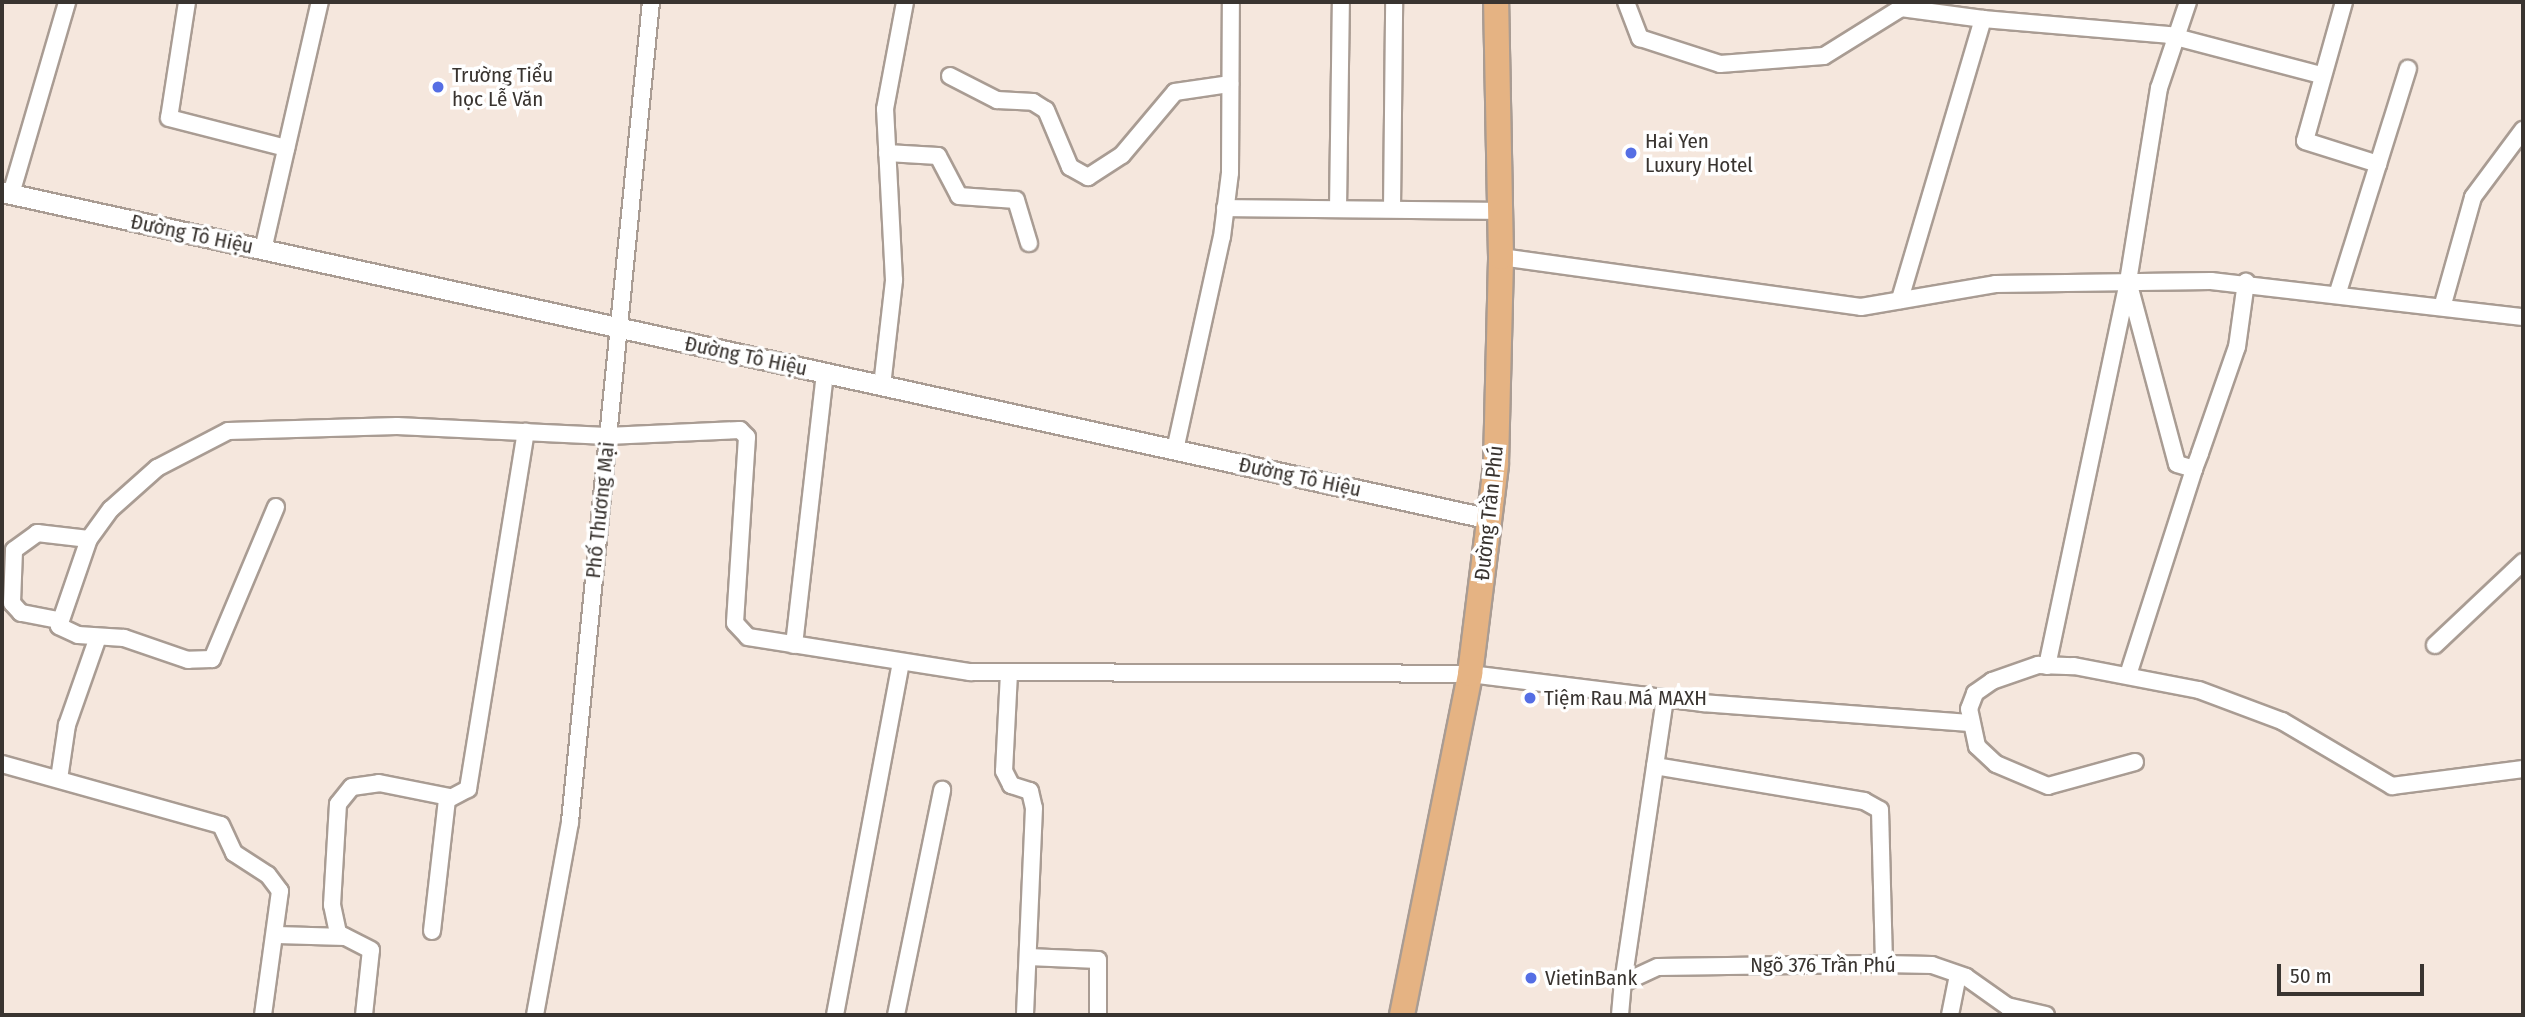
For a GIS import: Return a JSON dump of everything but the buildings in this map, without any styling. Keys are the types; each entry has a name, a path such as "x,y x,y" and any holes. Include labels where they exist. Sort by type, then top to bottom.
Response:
{"main road":[{"name":"Đường Trần Phú","path":"1402,1015 1469,674 1490,519 1501,257 1496,2"}],"street":[{"path":"6,193 67,2"},
{"path":"187,2 169,118 286,148"},
{"path":"262,250 320,2"},
{"name":"Phố Thương Mại","path":"535,1015 570,822 651,2"},
{"path":"882,386 894,280 885,109 905,2"},
{"path":"1175,450 1225,208 1231,2"},
{"path":"1338,209 1341,2"},
{"path":"1392,209 1394,2"},
{"path":"1626,2 1640,38 1720,64 1824,56 1901,8 1983,19 2174,36 2321,75"},
{"path":"2048,666 2128,281 2147,162 2174,36 2188,2"},
{"path":"2344,2 2321,75 2305,141 2378,164"},
{"path":"1900,300 1983,19"},
{"path":"2338,292 2408,69"},
{"path":"950,76 998,100 1033,102 1046,110 1070,167 1088,177 1122,155 1175,92 1230,84"},
{"path":"2442,304 2473,197 2523,130"},
{"path":"887,153 938,156 959,196 1016,200 1029,243"},
{"name":"Đường Tô Hiệu","path":"6,193 1490,519"},
{"path":"1225,208 1500,211"},
{"path":"1501,257 1779,300 1861,307 1995,284 2246,282 2442,304 2523,317"},
{"path":"2128,281 2177,464 2194,469"},
{"path":"2129,675 2194,469 2237,347 2246,282"},
{"path":"794,645 825,373"},
{"path":"276,507 212,659 188,660 124,638 98,637 62,629 58,620 89,539 111,509 157,468 228,431 397,426 607,436 745,433 735,623 748,636 901,664 1009,673 1469,674 1665,699 1968,723"},
{"path":"345,937 332,905 342,794 379,783 449,797 468,789 526,432"},
{"path":"58,620 21,613 12,603 14,550 37,533 89,539"},
{"path":"2435,645 2523,562"},
{"path":"59,779 67,725 98,637"},
{"path":"835,1015 901,664"},
{"path":"2135,762 2048,786 1996,764 1978,746 1968,723 1975,694 1992,681 2048,666 2129,675 2199,690 2282,721 2392,786 2523,769"},
{"path":"1009,673 1004,771 1011,785 1030,791 1034,808 1025,1015"},
{"path":"1620,1015 1665,699"},
{"path":"2,764 215,819 234,853 268,875 280,891 277,935 263,1015"},
{"path":"1655,766 1864,801 1880,810 1884,964"},
{"path":"896,1015 942,790"},
{"path":"432,931 449,797"},
{"path":"277,935 361,940 371,950 364,1015"},
{"path":"1028,957 1098,960 1098,1015"},
{"name":"Ngõ 376 Trần Phú","path":"1623,984 1658,967 1932,965 1958,975 2008,1010 2046,1015"},
{"path":"1950,1015 1958,975"}],"place":[{"name":"Trường Tiểu học Lễ Văn","path":"438,87"},
{"name":"Hai Yen Luxury Hotel","path":"1631,153"},
{"name":"Tiệm Rau Má MAXH","path":"1530,698"},
{"name":"VietinBank","path":"1531,978"}]}
